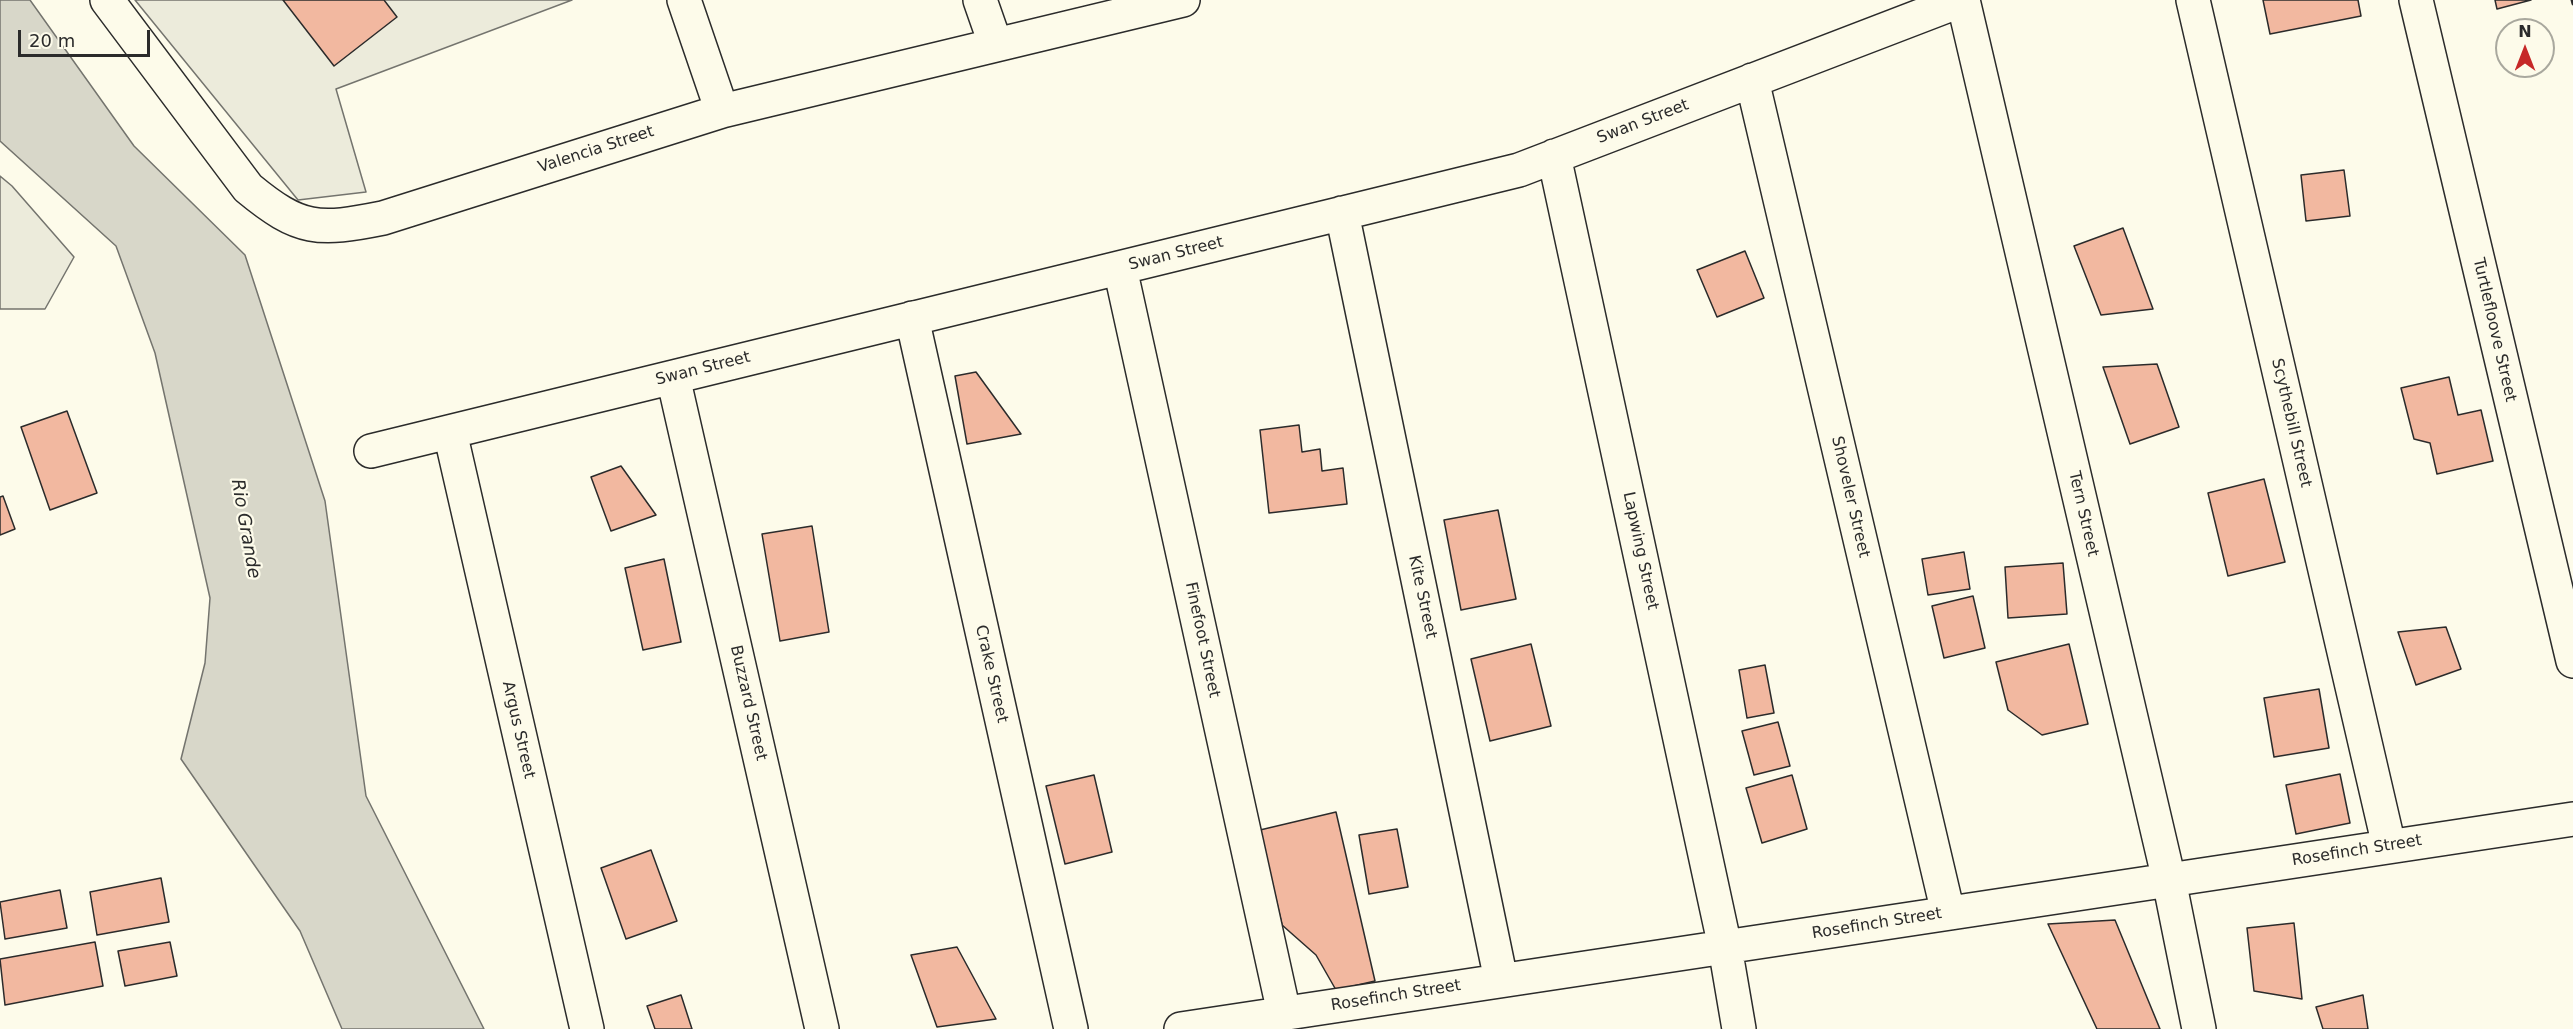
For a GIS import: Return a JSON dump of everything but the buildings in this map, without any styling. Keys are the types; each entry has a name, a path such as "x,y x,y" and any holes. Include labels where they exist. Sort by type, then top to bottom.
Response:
{"street":[{"name":"Valencia Street","path":"107,0 248,188 277,212 306,224 341,226 383,218 722,111 995,43 1183,0"},
{"path":"684,0 722,111"},
{"path":"980,0 995,43"},
{"name":"Swan Street","path":"371,451 1519,170 1962,0"},
{"name":"Tern Street","path":"1962,0 2169,880 2199,1029"},
{"name":"Scythebill Street","path":"2193,0 2389,846"},
{"name":"Turtlefloove Street","path":"2416,0 2573,661"},
{"name":"Shoveler Street","path":"1752,81 1948,913"},
{"name":"Lapwing Street","path":"1554,156 1725,947 1739,1029"},
{"name":"Kite Street","path":"1342,213 1502,980"},
{"name":"Finefoot Street","path":"1120,267 1284,1013"},
{"name":"Crake Street","path":"912,318 1071,1029"},
{"name":"Buzzard Street","path":"673,377 822,1029"},
{"name":"Argus Street","path":"450,432 587,1029"},
{"name":"Rosefinch Street","path":"1181,1029 2573,819"}],"shaded area":[{"path":"135,0 572,0 336,89 366,192 298,200"},
{"path":"0,176 12,186 74,257 45,309 0,309"}],"water":[{"name":"Rio Grande","path":"0,0 30,0 134,146 245,255 325,501 366,796 484,1029 342,1029 300,931 181,759 205,663 210,598 155,353 116,246 0,141"}],"wall":[{"path":"2572,0 2573,4"}]}
